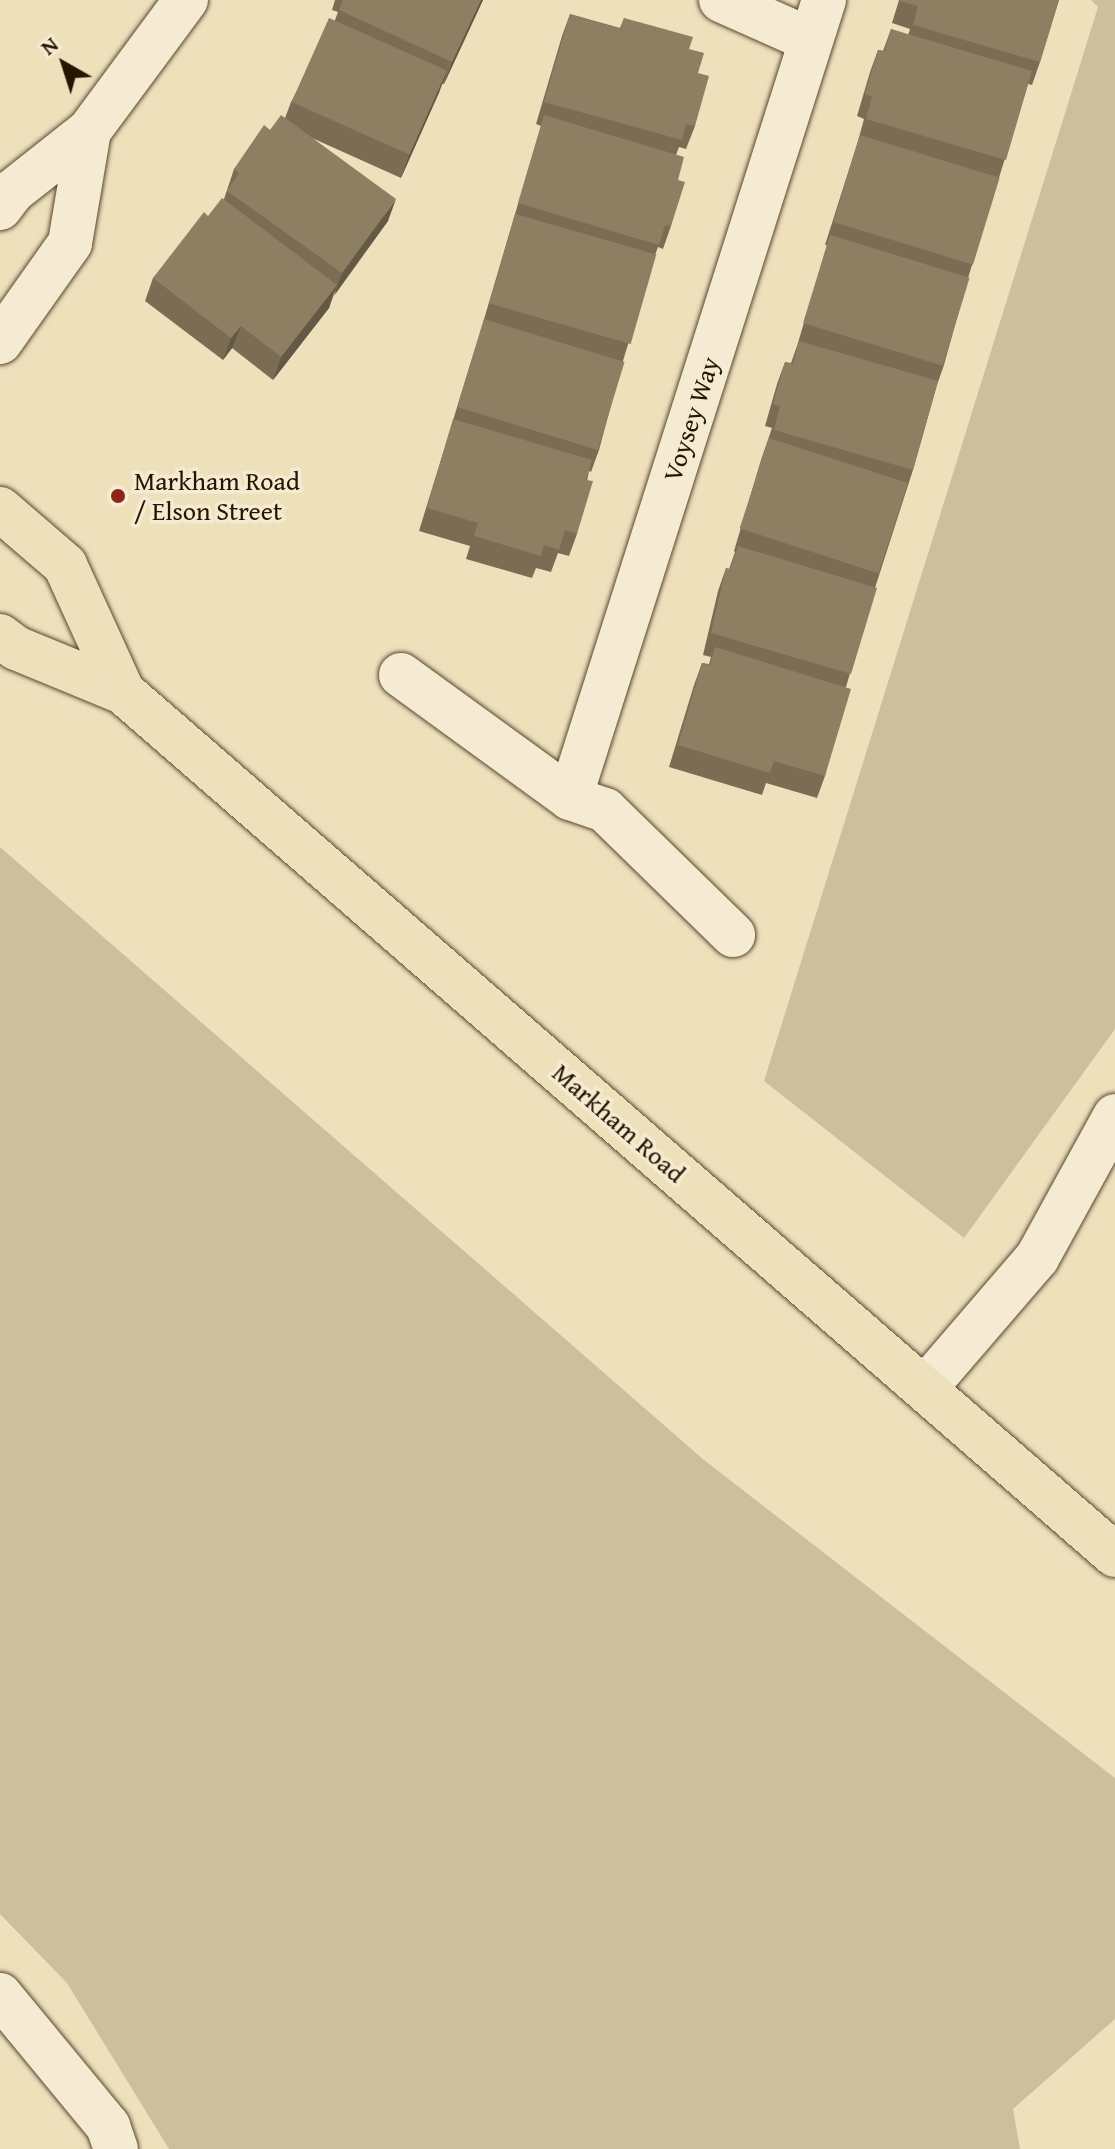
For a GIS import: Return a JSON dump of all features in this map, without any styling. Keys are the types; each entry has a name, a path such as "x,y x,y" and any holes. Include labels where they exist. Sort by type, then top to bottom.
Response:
{"main road":[{"name":"Markham Road","path":"0,509 65,565 123,692"},
{"name":"Markham Road","path":"0,636 16,648 123,692 926,1387 1115,1555"}],"street":[{"path":"0,208 13,191 89,131 186,0"},
{"name":"Voysey Way","path":"570,798 817,20 721,0"},
{"path":"0,342 70,243 89,131"},
{"path":"401,675 570,798 605,810 733,935"},
{"path":"926,1387 1037,1258 1115,1116"},
{"path":"0,1995 108,2126 116,2149"}],"shaded area":[{"path":"1091,0 1115,0 1115,1029 964,1238 764,1081 1098,7"},
{"path":"0,847 704,1460 1115,1778 1115,2019 1013,2109 1020,2149 169,2149 67,1983 0,1914"}],"building":[{"path":"343,0 481,0 452,62 339,10"},
{"path":"900,0 1059,0 1040,62 913,25 918,6"},
{"path":"570,14 621,29 624,18 693,37 689,49 704,53 698,73 709,76 695,126 686,124 682,140 544,102"},
{"path":"329,18 447,70 409,155 292,102"},
{"path":"891,29 1032,71 1006,160 866,119 872,97 865,94 878,50 885,51"},
{"path":"281,115 396,199 342,273 227,191 239,173 234,169 264,125 270,130"},
{"path":"544,115 684,157 678,180 685,182 671,226 665,225 659,245 518,203"},
{"path":"860,135 1000,178 973,265 833,222"},
{"path":"222,198 337,285 281,357 241,326 231,338 153,278 204,212 208,216"},
{"path":"515,214 656,255 631,344 489,303"},
{"path":"830,235 970,278 943,366 803,323"},
{"path":"484,319 625,362 598,450 457,407"},
{"path":"799,341 938,381 913,470 774,430 780,406 773,404 785,362 793,364"},
{"path":"453,419 592,460 586,480 593,481 577,534 565,530 559,550 544,545 541,556 474,536 478,523 427,508"},
{"path":"769,438 908,483 878,573 740,528"},
{"path":"738,546 877,588 851,674 711,633 726,568 730,569"},
{"path":"715,647 851,689 825,776 774,761 770,773 678,745 702,663 710,665"}],"place":[{"name":"Markham Road / Elson Street","path":"118,496"}]}
